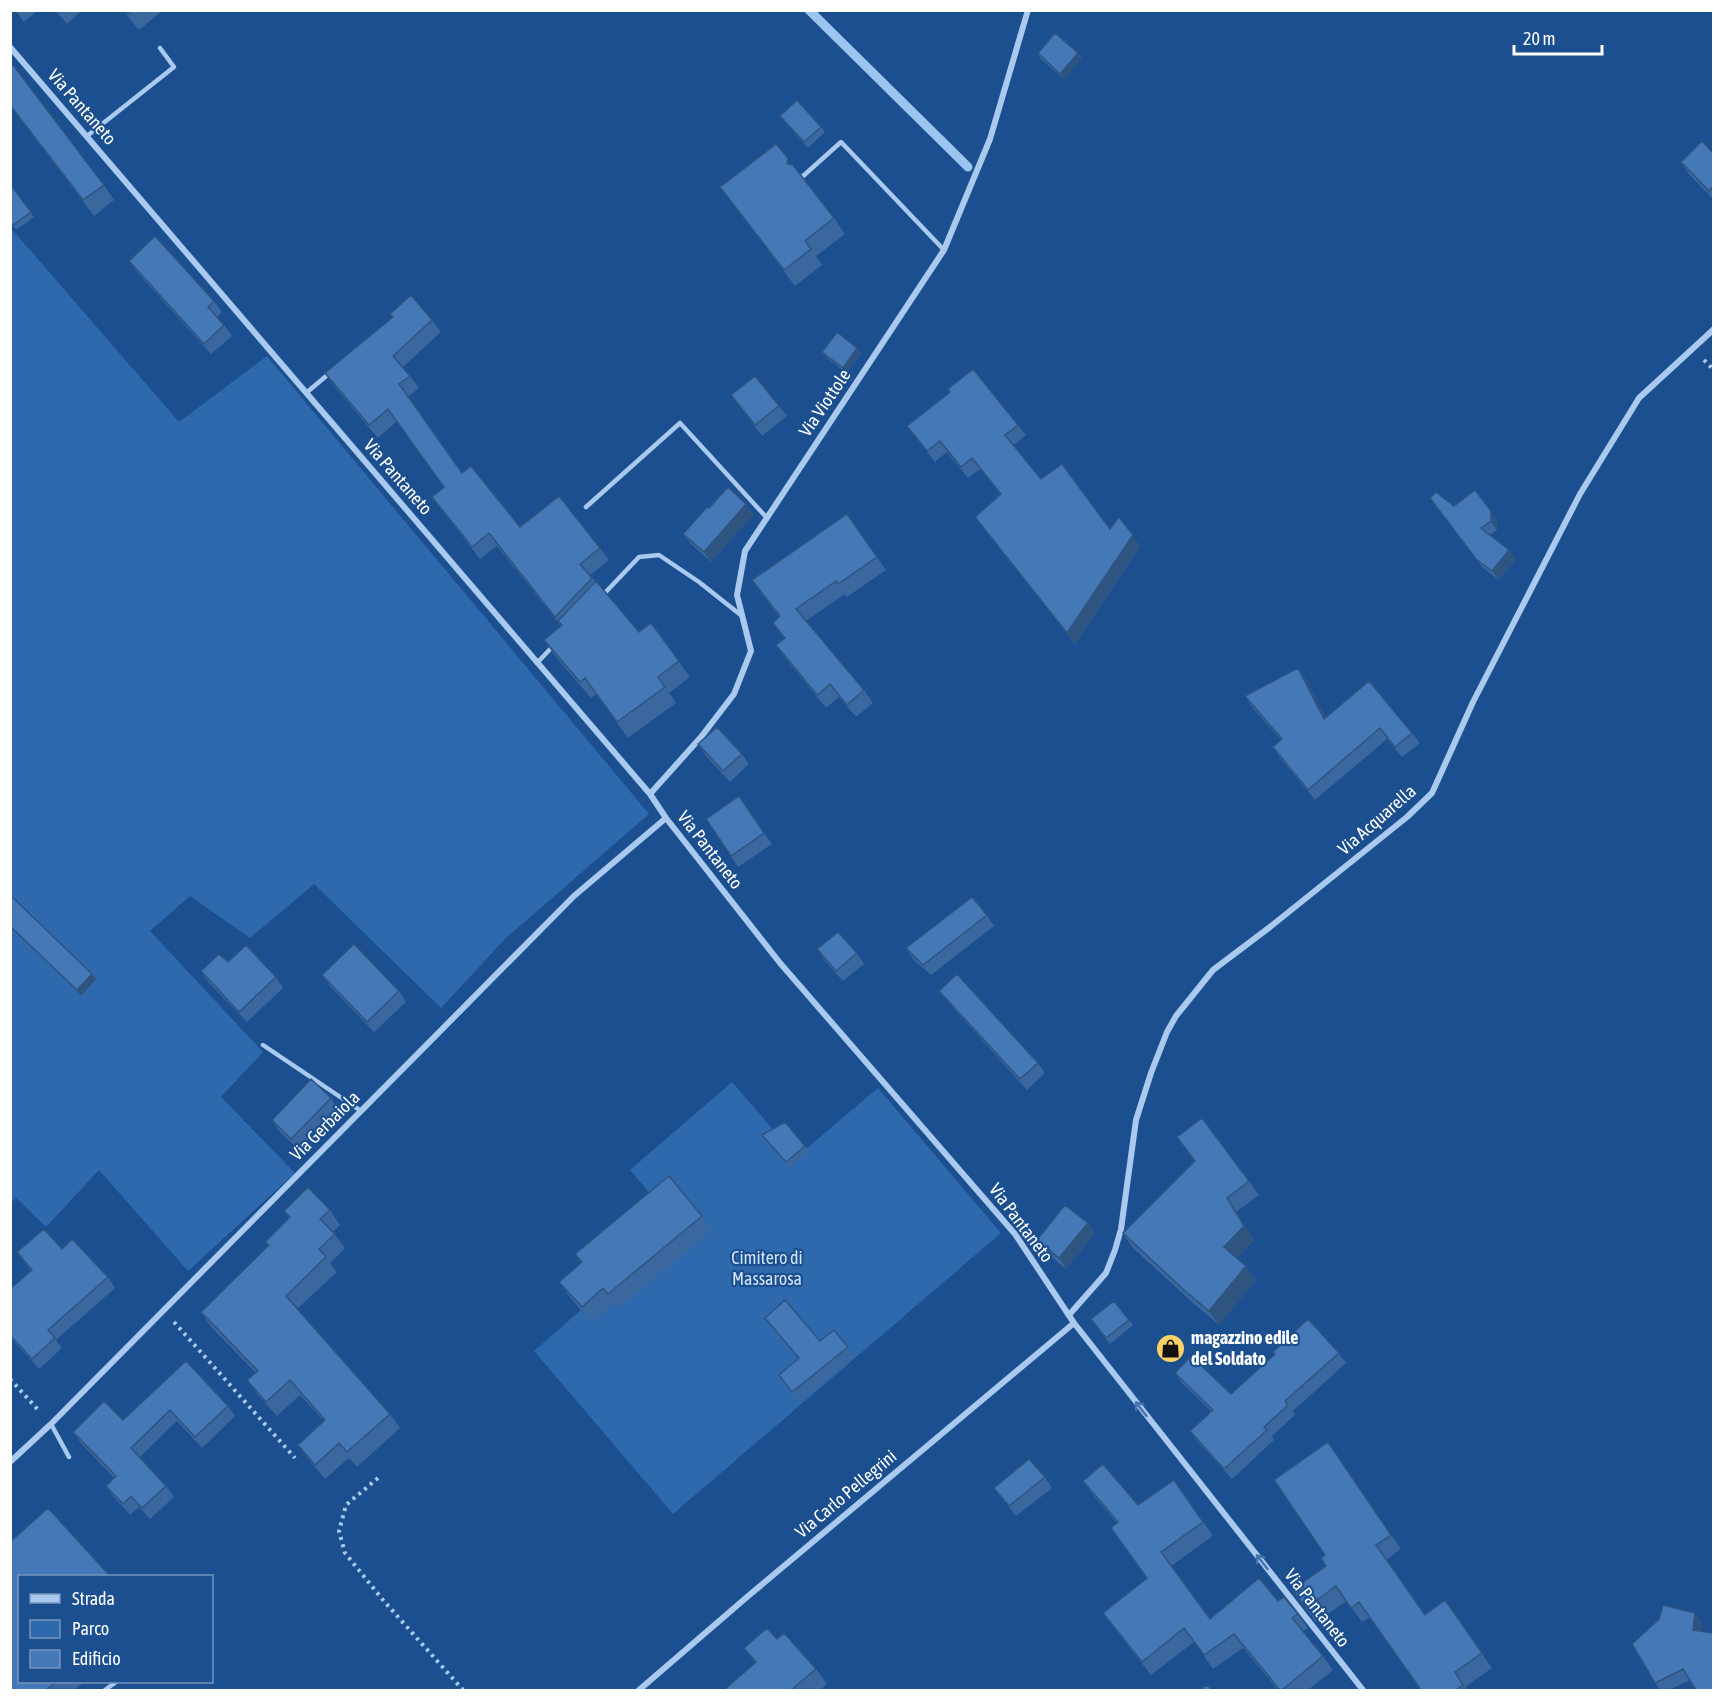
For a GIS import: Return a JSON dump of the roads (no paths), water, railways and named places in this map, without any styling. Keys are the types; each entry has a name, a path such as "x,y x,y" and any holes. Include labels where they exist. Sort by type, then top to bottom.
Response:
{"street":[{"name":"Via Viottole","path":"650,794 701,737 734,694 751,651 737,595 745,551 944,250 990,139 1028,10"},
{"name":"Via Pantaneto","path":"10,47 650,794 666,818 780,963 1015,1234 1074,1323 1363,1690"},
{"name":"Via Acquarella","path":"1069,1315 1106,1273 1115,1250 1121,1229 1136,1120 1151,1073 1167,1032 1176,1016 1213,970 1407,817 1432,793 1473,702 1580,494 1639,398 1713,329"},
{"name":"Via Gerbaiola","path":"10,1462 51,1424 574,896 666,818"},
{"name":"Via Carlo Pellegrini","path":"639,1690 1074,1323"}],"lane":[{"path":"87,136 174,67 160,48"},
{"path":"802,177 841,142 944,250"},
{"path":"306,393 332,371"},
{"path":"586,507 680,423 767,518"},
{"path":"595,603 639,557 659,555 699,582 742,616"},
{"path":"537,663 558,641"},
{"path":"263,1045 361,1111"},
{"path":"51,1424 69,1457"}],"waterway":[{"path":"809,10 968,167"}],"place":[{"name":"magazzino edile del Soldato","path":"1170,1348"}],"park label":[{"name":"Cimitero di Massarosa","path":"767,1268"}]}
